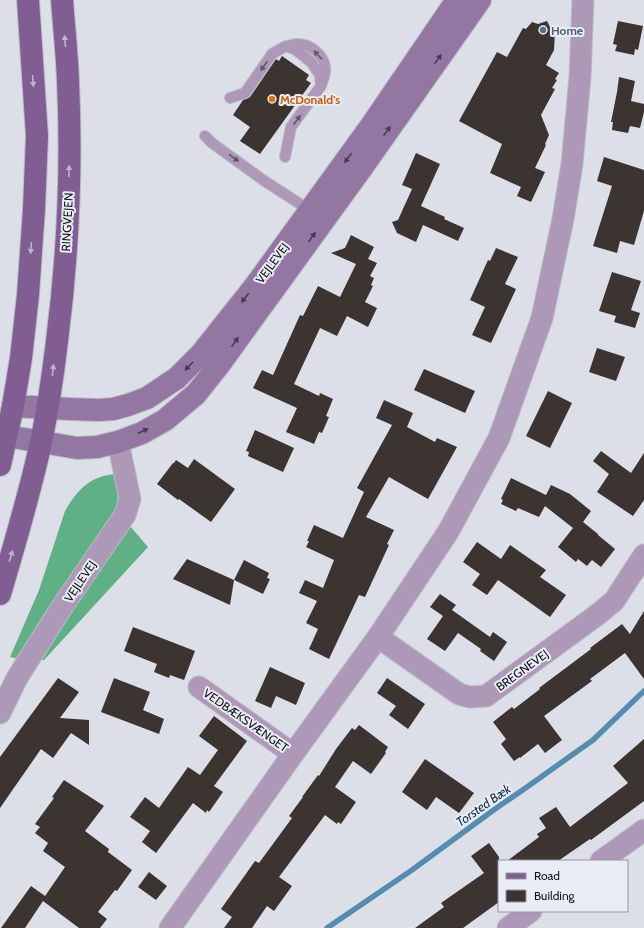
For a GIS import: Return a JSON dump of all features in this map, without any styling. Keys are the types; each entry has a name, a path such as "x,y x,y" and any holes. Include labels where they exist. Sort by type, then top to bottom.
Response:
{"main road":[{"path":"0,465 6,406 18,376 28,296 35,187 36,136 28,0"},
{"name":"RINGVEJEN","path":"41,442 48,408 62,304 68,232 70,158 68,81 62,0"},
{"path":"0,594 30,490 41,442"}],"street":[{"name":"VEJLEVEJ","path":"3,435 77,448 97,447 118,442 165,420 196,394 219,365 317,215 371,126 457,0"},
{"name":"VEJLEVEJ","path":"6,406 99,410 113,409 147,398 177,378 201,354 255,286 317,215 361,169 480,0"},
{"path":"170,928 378,637 448,532 499,438 542,318 563,219 572,164 580,77 583,0"},
{"name":"VEJLEVEJ","path":"0,713 17,678 62,607 125,515 130,498 118,442"},
{"name":"BREGNEVEJ","path":"378,637 459,694 470,697 486,696 614,601 644,555"},
{"name":"VEDBÆKSVÆNGET","path":"199,686 293,754"},
{"path":"602,860 644,830"}],"lane":[{"path":"230,98 245,93 272,54 286,46 296,50 311,62 320,75 321,86 292,127 285,157"},
{"path":"205,136 212,143 263,180 317,215"}],"green space":[{"path":"116,474 118,502 117,510 18,659 10,657 39,590 65,511 74,497 85,485 107,475"},
{"path":"130,526 148,547 44,660 34,658"}],"building":[{"path":"547,21 551,29 555,31 554,50 546,65 559,73 552,88 555,89 541,115 549,135 535,168 545,172 531,202 517,196 521,187 490,173 502,144 459,121 497,52 507,57 523,28 526,29 532,22 538,24"},
{"path":"618,21 643,26 638,50 635,49 634,55 615,51 617,45 613,44"},
{"name":"McDonald's","path":"282,56 309,75 306,80 311,83 260,154 240,141 250,127 233,115 243,100 250,97 276,59 279,61"},
{"path":"619,77 635,81 631,101 644,104 644,112 640,128 630,126 628,133 612,130 613,122 611,122"},
{"path":"416,153 440,164 421,206 464,228 458,241 423,225 416,242 397,233 392,222 398,220 412,189 402,185"},
{"path":"604,157 644,170 644,211 634,245 620,241 617,253 593,246 612,186 597,181"},
{"path":"351,235 374,247 368,259 377,263 370,276 374,278 371,285 373,286 365,302 377,308 368,327 347,316 337,336 320,328 294,384 319,396 320,393 333,399 326,416 329,417 322,433 319,432 314,444 286,432 297,408 253,388 262,370 273,375 300,315 303,316 318,286 340,297 356,264 331,253 345,248"},
{"path":"496,248 518,257 505,284 516,289 491,343 472,335 485,307 470,300 488,260 490,261"},
{"path":"612,272 641,281 631,310 640,313 635,328 614,322 616,316 599,311"},
{"path":"597,348 625,357 616,381 589,372"},
{"path":"424,369 475,391 465,413 414,390"},
{"path":"548,391 572,403 550,448 526,436"},
{"path":"384,400 413,413 407,427 435,442 437,438 457,447 428,499 389,477 366,517 394,530 387,544 389,545 365,597 359,595 329,659 309,649 318,629 306,623 317,601 299,593 305,580 323,588 334,560 306,547 309,541 307,541 314,525 343,538 364,492 357,488 392,425 376,418"},
{"path":"255,430 294,448 283,472 248,456 249,452 246,451"},
{"path":"601,451 631,473 644,453 644,500 633,516 597,492 609,474 593,461"},
{"path":"194,459 235,489 211,522 157,484 176,460 188,468"},
{"path":"511,478 546,495 551,485 570,494 591,511 583,522 615,549 601,567 592,560 587,566 578,559 576,562 558,547 573,528 545,506 539,517 518,508 516,511 501,504 503,500 501,499"},
{"path":"477,542 501,559 510,545 546,570 540,577 566,595 550,617 498,580 487,595 472,585 480,574 463,562"},
{"path":"187,559 234,580 230,605 173,579"},
{"path":"244,560 269,573 267,578 270,579 263,594 234,580"},
{"path":"440,594 456,605 452,610 490,637 493,632 507,642 494,661 480,651 481,649 458,633 445,651 427,639 443,616 430,607"},
{"path":"644,611 644,679 625,653 590,679 592,681 544,716 562,740 545,753 538,744 514,761 501,744 506,739 493,722 512,707 514,709 622,624 630,634"},
{"path":"133,627 195,651 184,680 170,675 169,678 154,672 157,664 124,651"},
{"path":"270,667 305,683 296,705 276,696 271,708 255,701"},
{"path":"58,678 79,692 60,718 89,720 89,745 71,733 53,758 41,749 0,808 0,757"},
{"path":"114,678 150,692 143,710 164,719 159,734 101,712"},
{"path":"387,678 425,704 408,729 389,715 396,706 377,693"},
{"path":"214,716 247,741 214,786 223,792 209,812 207,810 206,813 193,803 156,853 142,842 150,831 130,817 145,797 159,808 188,767 200,775 218,750 199,736"},
{"path":"359,725 388,747 385,752 386,753 371,774 353,761 335,787 356,802 341,824 338,822 337,824 325,815 279,877 292,886 274,911 267,906 252,928 224,928 232,917 221,909 255,861 259,863 292,818 289,816 318,775 319,776 336,749 352,728 355,730"},
{"path":"644,739 644,801 591,840 590,839 559,860 508,860 539,837 537,834 546,828 539,818 556,807 570,827 628,783 613,766"},
{"path":"425,759 474,793 459,813 436,797 427,810 402,792"},
{"path":"64,780 104,806 85,831 109,849 108,852 132,870 117,891 115,890 98,912 107,919 100,928 79,928 43,901 25,928 1,928 31,886 45,896 65,867 43,851 48,843 35,833 40,827 35,824 54,798 52,797"},
{"path":"489,843 499,857 498,903 463,928 415,928 444,907 441,903 484,873 471,856"},
{"path":"149,872 167,886 156,900 138,887"}],"waterway":[{"name":"Torsted Bæk","path":"327,928 412,870 593,740 644,691"}],"place":[{"name":"Home","path":"543,30"},
{"name":"McDonald's","path":"272,99"}]}
